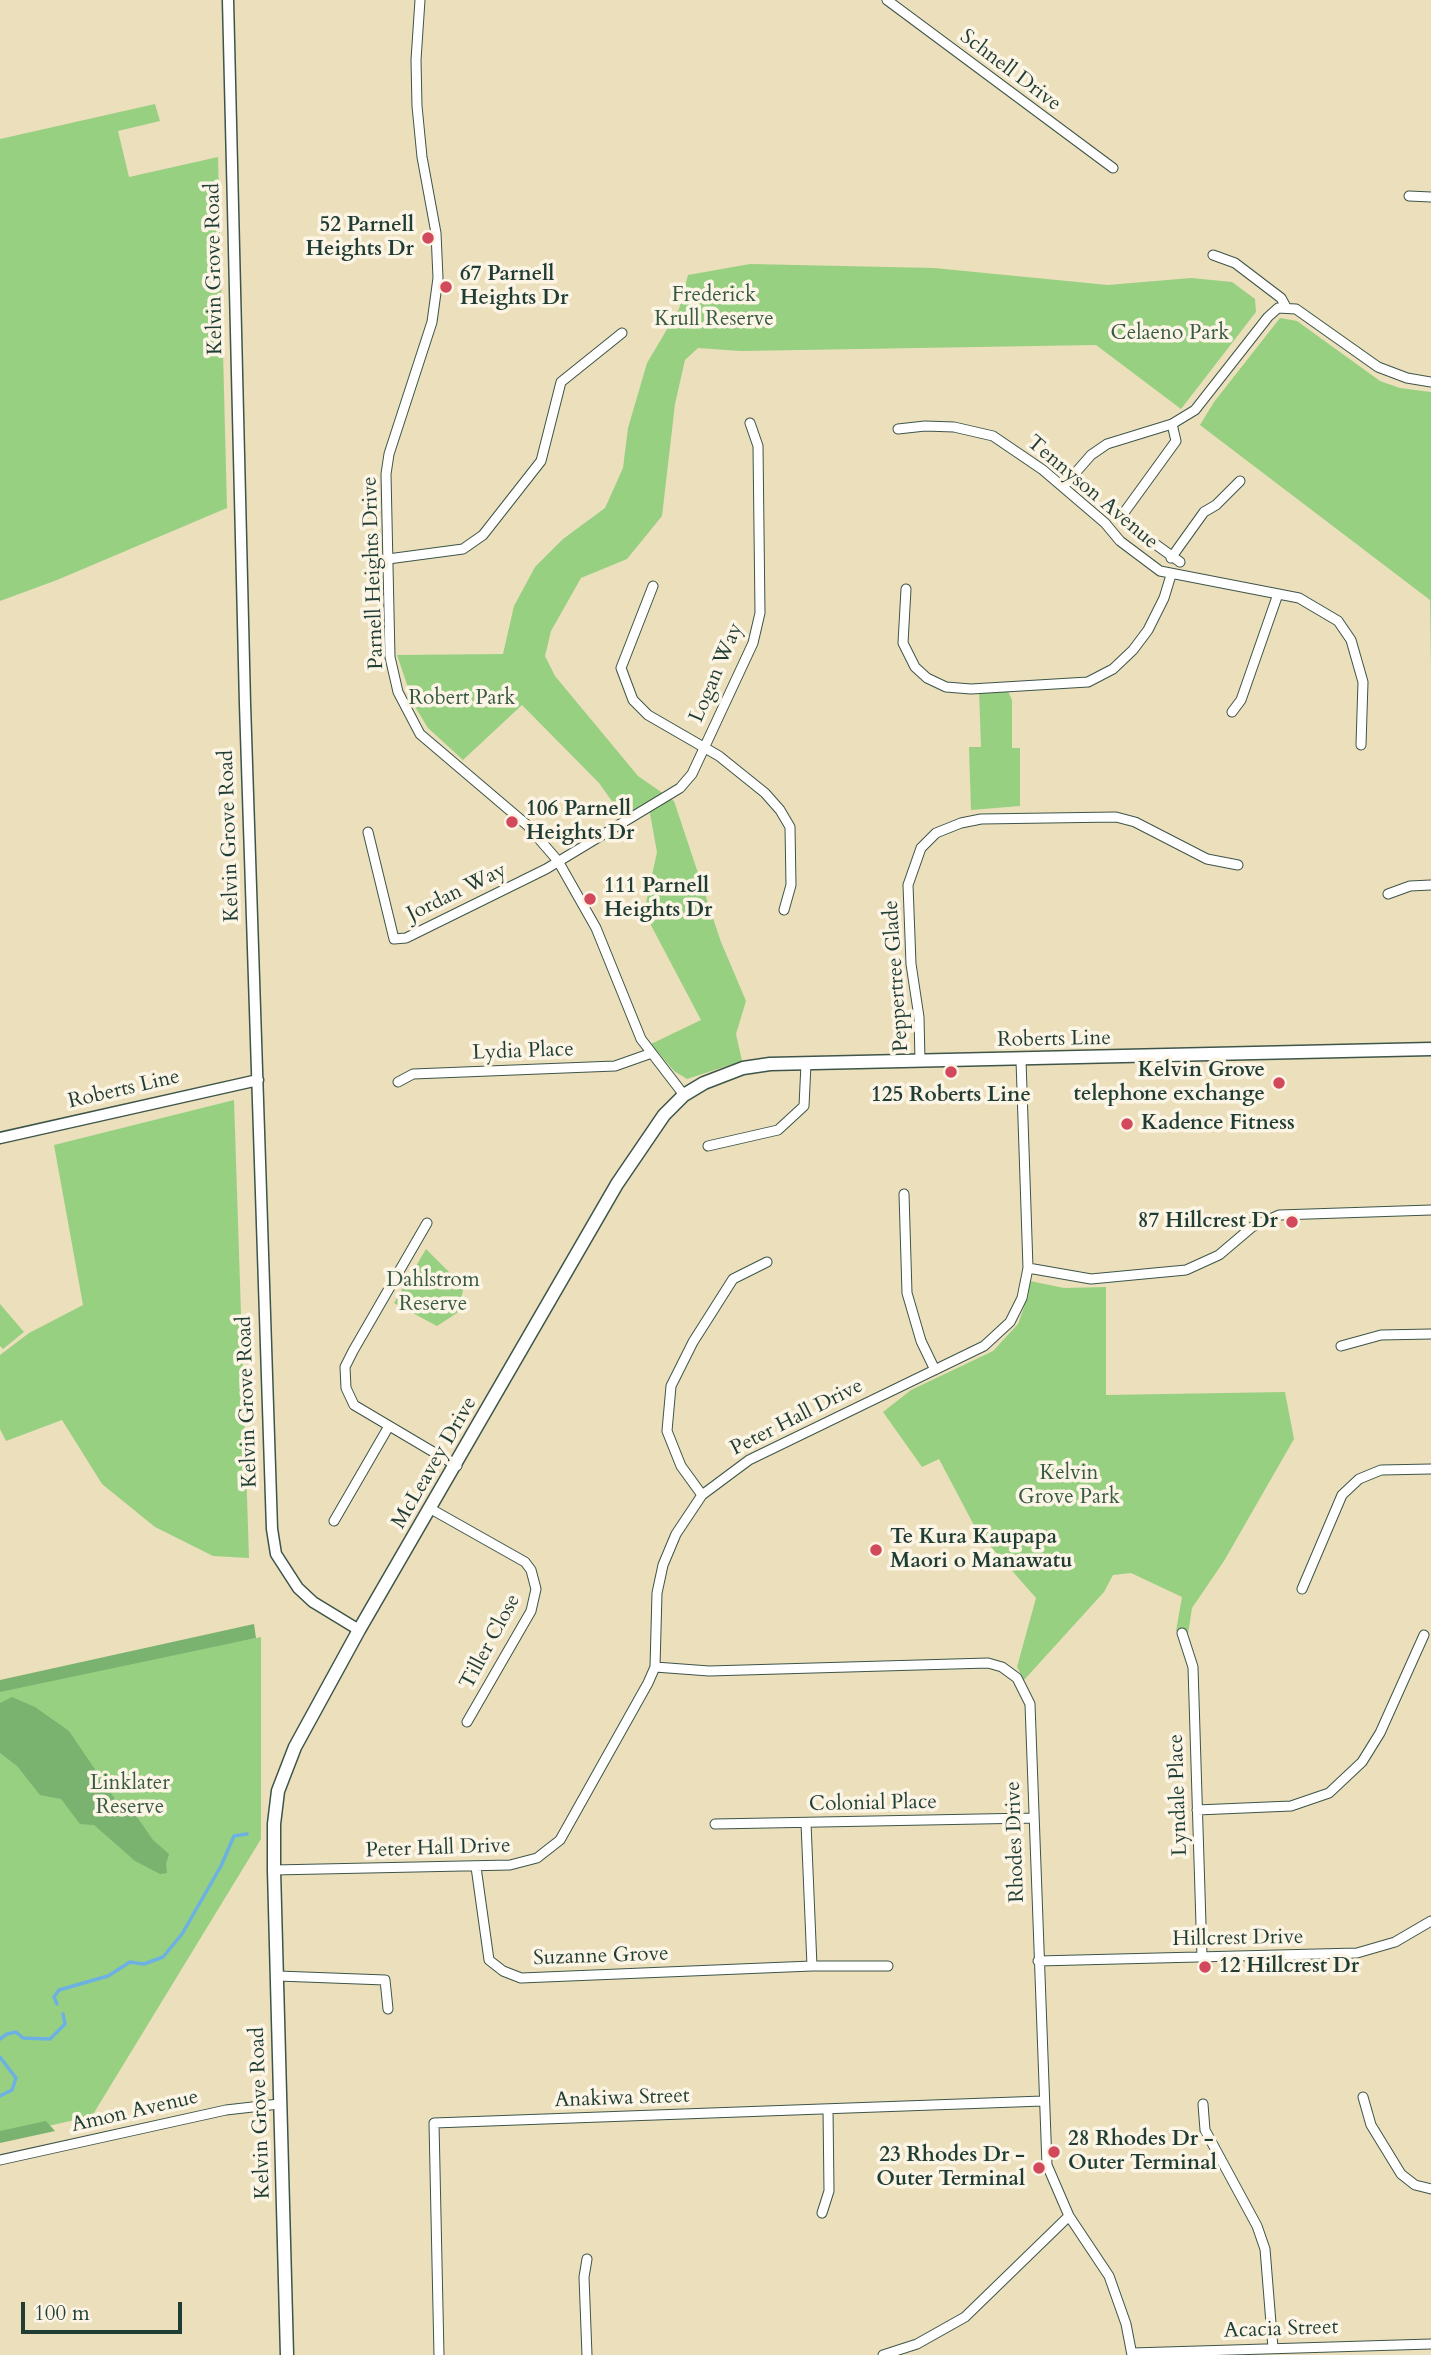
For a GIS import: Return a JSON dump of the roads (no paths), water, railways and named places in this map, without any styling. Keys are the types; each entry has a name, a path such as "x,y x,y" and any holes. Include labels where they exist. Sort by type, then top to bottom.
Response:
{"main road":[{"name":"Roberts Line","path":"684,1095 743,1068 806,1064 1431,1049"},
{"name":"McLeavey Drive","path":"274,1870 275,1808 285,1768 359,1630 457,1466 617,1184 646,1138 684,1095"},
{"name":"Kelvin Grove Road","path":"274,1870 287,2355"}],"street":[{"name":"Kelvin Grove Road","path":"228,0 272,1529 276,1554 286,1573 313,1602 359,1630"},
{"name":"Parnell Heights Drive","path":"420,0 416,87 422,157 436,233 438,278 426,342 389,454 386,514 390,657 398,692 407,714 420,734 527,825 558,861 596,928 649,1054 684,1095"},
{"name":"Schnell Drive","path":"887,0 1113,168"},
{"path":"1409,196 1431,197"},
{"path":"1213,256 1235,263 1280,298 1286,307"},
{"path":"1063,487 1091,455 1107,444 1172,424 1206,399 1268,317 1278,308 1286,307 1303,314 1377,367 1407,378 1431,382"},
{"path":"388,559 463,549 483,535 541,461 561,382 622,333"},
{"name":"Logan Way","path":"558,861 680,788 692,774 752,643 760,613 758,446 750,423"},
{"path":"1172,424 1176,441 1123,514 1133,528 1176,560 1204,512 1216,505 1240,481"},
{"name":"Tennyson Avenue","path":"898,429 954,427 993,436 1063,487 1120,541 1153,566 1171,575 1298,598 1338,621 1351,640 1363,682 1361,745"},
{"path":"906,589 903,643 915,667 927,678 946,687 979,689 1088,682 1113,669 1133,650 1147,630 1164,598 1171,575"},
{"path":"653,586 621,668 633,700 648,715 705,746 765,793 790,827 791,885 784,910"},
{"path":"1232,712 1241,700 1278,594"},
{"name":"Peppertree Glade","path":"920,1061 919,1017 911,964 908,885 920,848 936,833 961,823 981,820 1116,817 1135,822 1207,859 1238,865"},
{"name":"Jordan Way","path":"368,832 394,939 406,938 558,861"},
{"path":"1388,894 1410,886 1431,885"},
{"name":"Lydia Place","path":"398,1082 413,1074 615,1066 649,1054"},
{"name":"Peter Hall Drive","path":"274,1870 476,1867 525,1863 547,1851 559,1840 635,1709 654,1667 657,1593 663,1565 676,1534 702,1495 749,1460 935,1370 997,1336 1017,1309 1028,1268 1021,1060"},
{"path":"708,1146 778,1130 804,1106 806,1064"},
{"name":"Roberts Line","path":"0,1138 258,1080"},
{"path":"904,1194 907,1293 921,1341 935,1370"},
{"path":"1028,1268 1091,1279 1186,1270 1219,1255 1252,1227 1279,1215 1431,1210"},
{"path":"427,1223 345,1367 346,1388 354,1405 457,1466"},
{"path":"702,1495 681,1466 667,1432 671,1386 694,1342 733,1279 767,1262"},
{"path":"1341,1346 1381,1335 1431,1334"},
{"path":"334,1521 389,1426"},
{"path":"1303,1589 1342,1495 1359,1479 1381,1470 1431,1469"},
{"name":"Tiller Close","path":"431,1508 525,1562 531,1570 536,1589 531,1611 467,1722"},
{"name":"Lyndale Place","path":"1182,1633 1193,1667 1202,1957"},
{"path":"1197,1810 1291,1806 1329,1793 1362,1762 1389,1716 1424,1635"},
{"name":"Rhodes Drive","path":"654,1667 709,1671 988,1663 1002,1667 1017,1678 1030,1704 1032,1818 1047,2165 1069,2216 1109,2276 1119,2300 1132,2354"},
{"name":"Colonial Place","path":"715,1824 1032,1818"},
{"path":"806,1823 812,1966"},
{"name":"Suzanne Grove","path":"476,1867 489,1960 503,1971 522,1978 812,1966 888,1966"},
{"name":"Hillcrest Drive","path":"1038,1961 1357,1953 1395,1942 1431,1921"},
{"path":"278,1976 384,1980 388,2009"},
{"path":"1363,2097 1371,2125 1401,2174 1415,2185 1431,2189"},
{"name":"Anakiwa Street","path":"439,2355 434,2123 1043,2101"},
{"name":"Amon Avenue","path":"0,2160 226,2109 279,2104"},
{"path":"1203,2104 1205,2130 1257,2226 1265,2249 1273,2348"},
{"path":"822,2213 829,2191 828,2109"},
{"path":"883,2355 917,2344 965,2317 1069,2216"},
{"path":"587,2259 584,2277 587,2355"},
{"name":"Acacia Street","path":"1132,2354 1431,2344"}],"waterway":[{"path":"57,2004 54,1997 59,1990 108,1976 130,1962 144,1964 163,1957 182,1934 221,1866 234,1836 247,1834"},
{"path":"0,2039 16,2032 23,2038 50,2039 65,2024 63,2014"},
{"path":"0,2057 16,2078 12,2090 0,2096"}],"place":[{"name":"52 Parnell Heights Dr","path":"428,238"},
{"name":"67 Parnell Heights Dr","path":"446,287"},
{"name":"106 Parnell Heights Dr","path":"512,822"},
{"name":"111 Parnell Heights Dr","path":"590,899"},
{"name":"125 Roberts Line","path":"951,1072"},
{"name":"Kelvin Grove telephone exchange","path":"1279,1083"},
{"name":"Kadence Fitness","path":"1127,1124"},
{"name":"87 Hillcrest Dr","path":"1292,1222"},
{"name":"Te Kura Kaupapa Maori o Manawatu","path":"876,1550"},
{"name":"12 Hillcrest Dr","path":"1205,1967"},
{"name":"28 Rhodes Dr - Outer Terminal","path":"1054,2152"},
{"name":"23 Rhodes Dr - Outer Terminal","path":"1039,2168"}],"park label":[{"name":"Frederick Krull Reserve","path":"714,308"},
{"name":"Celaeno Park","path":"1170,334"},
{"name":"Robert Park","path":"462,699"},
{"name":"Dahlstrom Reserve","path":"433,1293"},
{"name":"Kelvin Grove Park","path":"1069,1486"},
{"name":"Linklater Reserve","path":"130,1796"}]}
